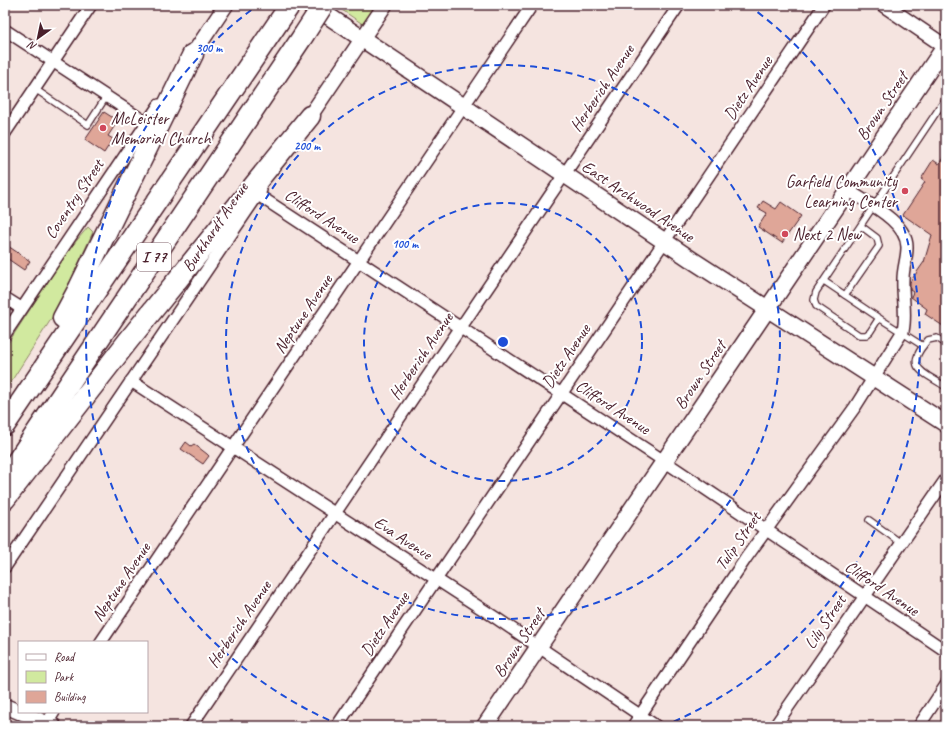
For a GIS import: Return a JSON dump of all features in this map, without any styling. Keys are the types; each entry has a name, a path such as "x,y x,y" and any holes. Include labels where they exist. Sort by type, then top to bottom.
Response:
{"highway":[{"name":"I 77","path":"5,425 290,5"},
{"name":"I 77","path":"5,479 323,5"},
{"path":"5,409 42,352 79,288 193,54"},
{"path":"5,499 128,341 310,116"}],"main road":[{"name":"East Archwood Avenue","path":"312,5 767,310 946,424"},
{"name":"Brown Street","path":"485,726 946,46"}],"street":[{"path":"5,133 91,5"},
{"name":"Coventry Street","path":"5,334 21,308 226,5"},
{"name":"Burkhardt Avenue","path":"5,567 258,195 385,5"},
{"name":"Neptune Avenue","path":"102,641 532,5"},
{"name":"Herberich Avenue","path":"191,726 678,5"},
{"name":"Dietz Avenue","path":"337,726 824,5"},
{"path":"884,5 946,46"},
{"path":"5,30 147,123"},
{"path":"848,190 897,224 905,234 908,247 903,278 906,318 902,332"},
{"name":"Clifford Avenue","path":"258,195 664,461 946,651"},
{"path":"5,298 21,308"},
{"name":"Tulip Street","path":"633,726 767,530 818,460 902,332"},
{"name":"Eva Avenue","path":"131,381 539,647 656,726"},
{"name":"Lily Street","path":"775,726 946,479"},
{"path":"919,726 946,685"},
{"path":"5,706 18,712"},
{"path":"22,713 50,722"}],"lane":[{"path":"34,89 88,125 106,97"},
{"path":"880,318 870,332 866,335 860,335 816,306 814,300 816,292 946,98"},
{"path":"845,295 879,246 878,238 860,226"},
{"path":"824,281 923,346"},
{"path":"946,344 937,338 932,338 923,346 915,359 915,364 919,369 946,387"},
{"path":"869,520 901,543"}],"green space":[{"path":"345,5 378,5 364,25 342,10"},
{"path":"88,227 93,232 57,310 5,391 5,348 67,252"}],"building":[{"name":"McLeister Memorial Church","path":"104,112 118,121 108,136 113,139 104,153 85,140"},
{"path":"946,153 946,328 925,314 927,309 911,297 913,292 910,290 910,282 924,262 932,235 903,215 925,182 921,179 933,160 939,164"},
{"path":"763,201 776,209 781,202 801,216 782,243 758,227 767,213 758,208"},
{"path":"5,244 30,261 24,270 5,257"},
{"path":"186,442 191,446 194,444 209,456 203,464 181,449"}],"place":[{"name":"McLeister Memorial Church","path":"103,128"},
{"name":"Garfield Community Learning Center","path":"905,191"},
{"name":"Next 2 New","path":"785,234"}]}
